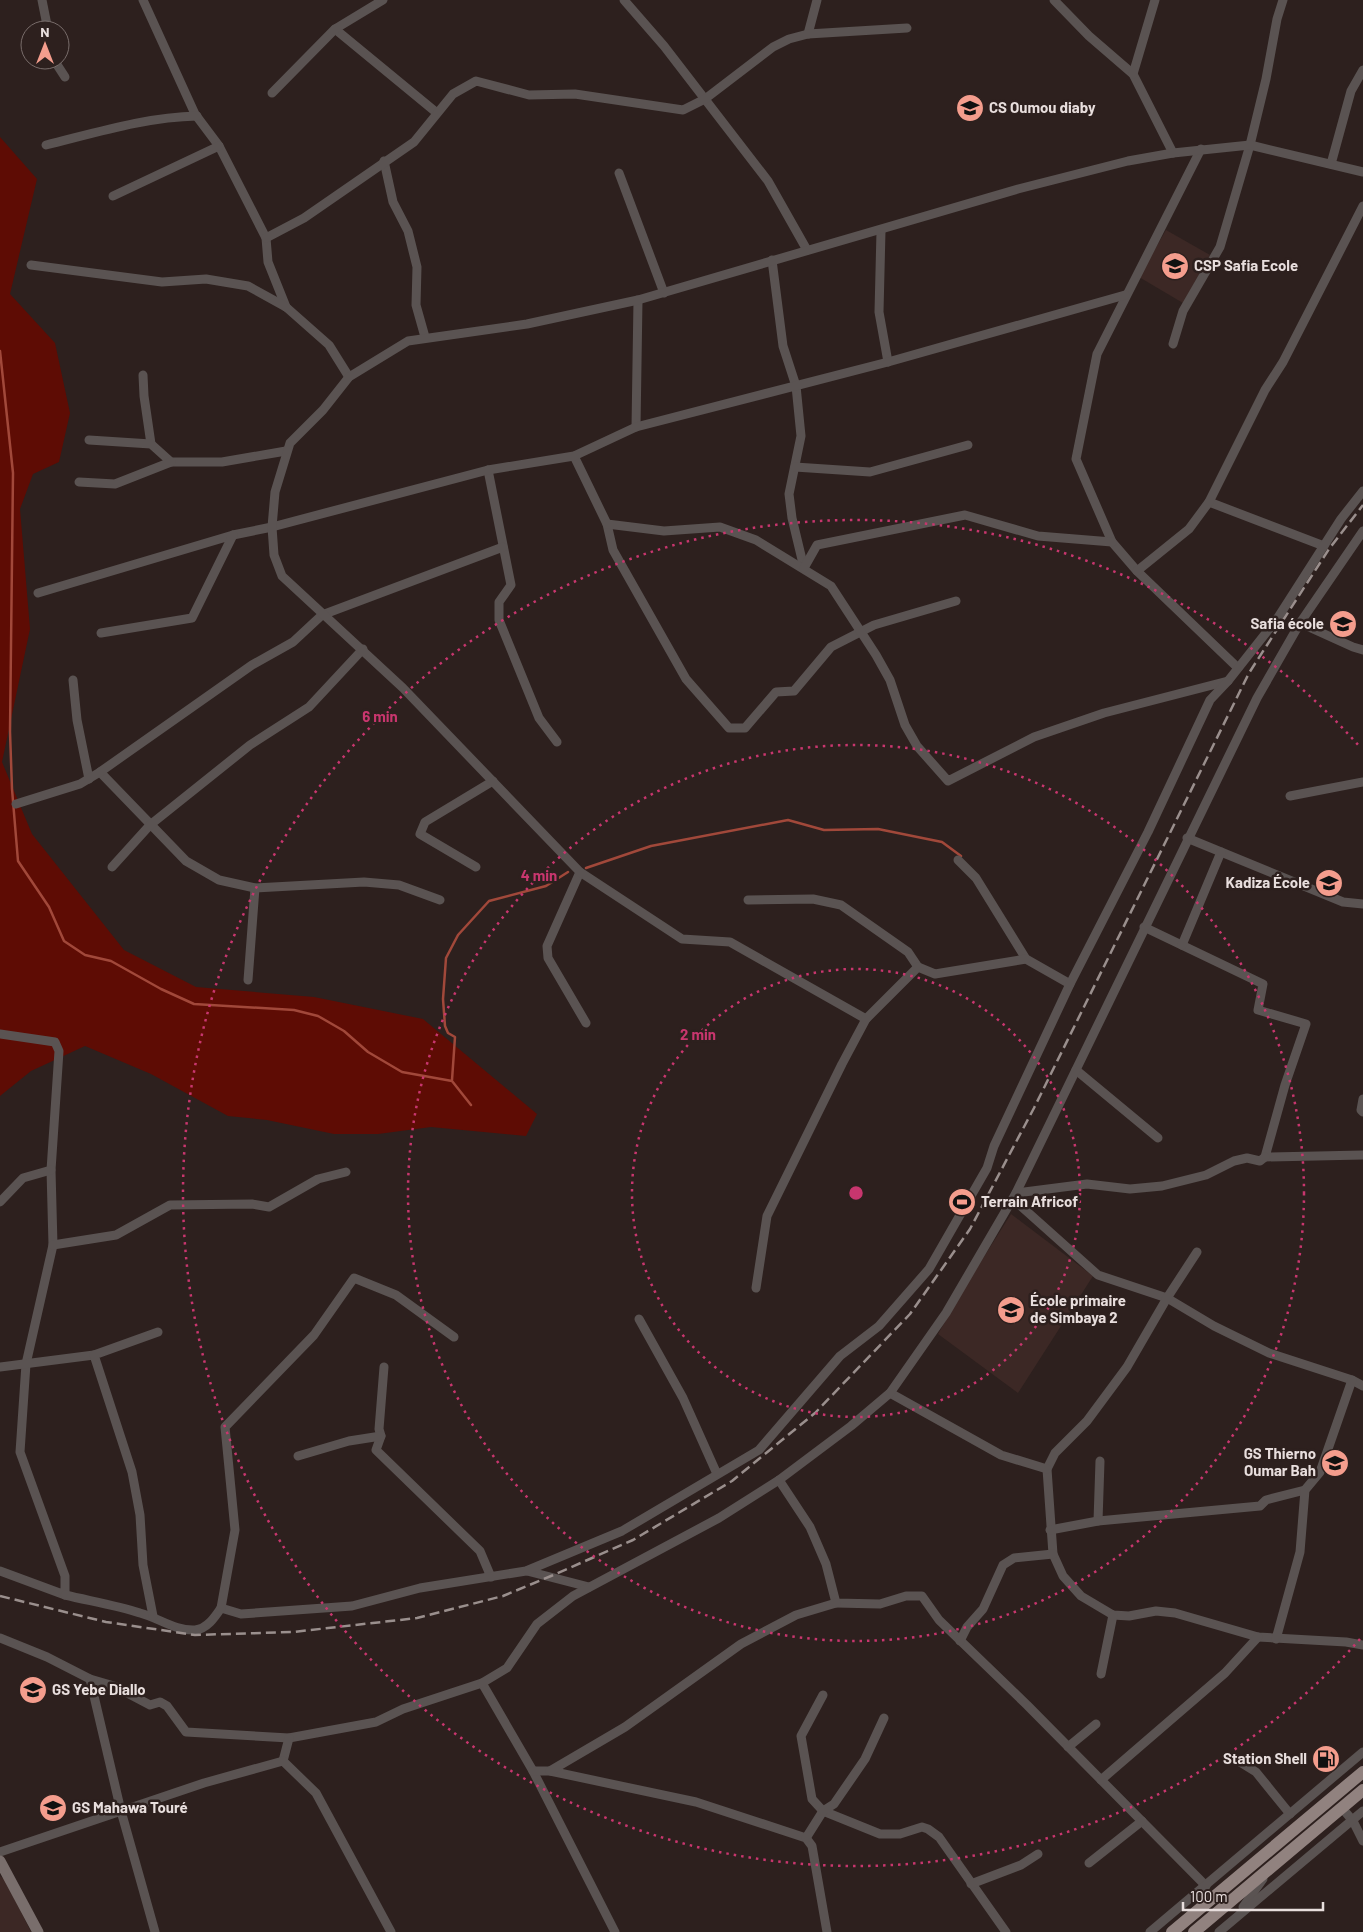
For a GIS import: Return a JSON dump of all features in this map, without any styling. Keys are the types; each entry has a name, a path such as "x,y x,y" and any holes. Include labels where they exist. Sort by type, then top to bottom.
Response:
{"main road":[{"path":"1172,1932 1363,1772"},
{"path":"1194,1932 1363,1790"}],"street":[{"path":"42,0 46,20"},
{"path":"143,0 197,116 219,146 266,238 268,262 286,307"},
{"path":"272,93 335,29 383,0"},
{"path":"624,0 664,46 768,181 807,250"},
{"path":"808,34 817,0"},
{"path":"1054,0 1089,36 1133,74 1173,153"},
{"path":"1133,74 1155,0"},
{"path":"1172,344 1183,311 1220,247 1250,145 1266,79 1276,18 1284,0"},
{"path":"266,238 304,218 414,142 453,94 476,81 529,95 575,94 682,110 705,99 773,47 808,34 907,28"},
{"path":"335,29 437,113"},
{"path":"60,70 65,77"},
{"path":"1331,164 1351,91 1363,70"},
{"path":"46,146 116,128 177,116 197,116"},
{"path":"866,1019 730,942 682,939 580,872 403,688 282,576 274,555 272,527 275,492 290,443 323,410 349,377 408,340 527,324 638,300 807,250 881,231 1018,189 1128,161 1173,153 1250,145 1363,172"},
{"path":"113,196 219,146"},
{"path":"1201,149 1097,354 1076,459 1112,542 1137,571 1238,668"},
{"path":"384,161 393,202 408,231 417,267 416,305 425,337"},
{"path":"620,173 664,293"},
{"path":"1137,571 1189,529 1210,502 1265,390 1283,362 1363,206"},
{"path":"881,231 879,312 888,362"},
{"path":"772,260 783,346 796,386 801,436 789,494 792,518 804,568"},
{"path":"31,265 162,282 214,280 248,286 286,307 329,345 349,377"},
{"path":"38,593 232,535 272,527 488,470 574,456 636,427 888,362 1125,296"},
{"path":"636,427 638,300"},
{"path":"143,375 144,396 152,444 170,462"},
{"path":"89,440 152,444"},
{"path":"795,467 870,472 968,445"},
{"path":"79,482 115,484 170,462 222,462 286,451"},
{"path":"574,456 607,524 613,550 686,678 729,728 745,728 776,692 794,691 831,647 864,632 874,625 956,601"},
{"path":"488,470 511,585 499,602 499,620 539,718 557,742"},
{"path":"221,1608 241,1614 352,1606 420,1588 526,1571 622,1531 759,1450 840,1356 879,1326 929,1269 987,1168 994,1146 1070,984 1148,832 1210,700 1228,681 1277,619 1341,519 1363,491"},
{"path":"1210,502 1324,546"},
{"path":"804,568 817,545 965,515 1038,536 1112,542"},
{"path":"607,524 664,531 720,527 756,540 831,586 864,632 890,680 905,725 917,746 948,781 1043,734 1104,713 1228,681"},
{"path":"0,1638 46,1657 90,1679 114,1686 150,1705 160,1702 168,1706 186,1732 289,1738 376,1722 403,1709 482,1683 507,1668 537,1624 573,1596 718,1518 779,1480 851,1426 890,1393 946,1313 1015,1196 1144,927 1257,698 1300,623 1363,531"},
{"path":"102,634 192,618 232,535"},
{"path":"16,804 80,784 100,772 252,665 293,642 322,615 503,547"},
{"path":"1300,623 1363,650"},
{"path":"112,867 150,824 250,745 309,707 363,649"},
{"path":"73,680 76,720 88,779"},
{"path":"100,772 186,861 219,880 255,888 364,882 399,884 440,900"},
{"path":"476,867 420,834 425,822 493,782"},
{"path":"1290,796 1363,782"},
{"path":"1188,838 1343,902 1363,904"},
{"path":"1182,945 1220,852"},
{"path":"958,860 976,878 1026,959 1070,984"},
{"path":"580,872 547,946 548,958 586,1023"},
{"path":"248,980 255,888"},
{"path":"748,900 813,899 841,905 908,952 918,967 935,974 1026,959"},
{"path":"1015,1196 1087,1184 1130,1189 1162,1186 1206,1175 1234,1161 1246,1158 1260,1162 1265,1157 1285,1085 1306,1024 1258,1010 1263,984 1144,927"},
{"path":"756,1288 767,1216 866,1019 918,967"},
{"path":"0,1034 54,1042 59,1051 50,1170 54,1244 26,1364 20,1452 65,1576 64,1595"},
{"path":"1076,1070 1158,1138"},
{"path":"1363,1099 1361,1110 1363,1112"},
{"path":"1265,1157 1363,1155"},
{"path":"0,1202 23,1178 50,1170"},
{"path":"54,1244 116,1235 170,1205 252,1204 269,1207 318,1179 346,1172"},
{"path":"1015,1196 1098,1275 1167,1298 1214,1326 1269,1353 1352,1380 1363,1386"},
{"path":"1197,1252 1167,1298 1127,1367 1087,1421 1055,1453 1047,1469 1053,1554 1063,1576 1081,1596 1114,1615 1129,1616 1156,1611 1175,1613 1258,1637 1346,1642 1363,1645"},
{"path":"0,1571 64,1595 154,1616 176,1628 197,1630 211,1622 221,1608 235,1530 225,1427 314,1335 354,1278 396,1295 454,1337"},
{"path":"639,1319 683,1398 718,1474"},
{"path":"0,1367 94,1355 158,1332"},
{"path":"94,1355 132,1472 140,1515 143,1565 154,1616"},
{"path":"384,1367 379,1429 381,1436 376,1450 480,1551 491,1577"},
{"path":"1276,1639 1300,1552 1305,1490 1320,1472 1352,1380"},
{"path":"890,1393 1001,1455 1047,1469"},
{"path":"298,1456 349,1441 381,1436"},
{"path":"1098,1521 1100,1461"},
{"path":"779,1480 810,1527 826,1564 836,1603"},
{"path":"1050,1530 1098,1521 1260,1506 1266,1500 1305,1490"},
{"path":"960,1641 967,1627 983,1610 1003,1565 1014,1558 1053,1554"},
{"path":"526,1571 589,1587"},
{"path":"550,1771 625,1727 741,1644 796,1615 836,1603 880,1604 906,1596 922,1596 939,1620 1206,1886"},
{"path":"1101,1674 1114,1615"},
{"path":"1101,1780 1226,1672 1258,1637"},
{"path":"90,1679 120,1811 155,1932"},
{"path":"482,1683 533,1771 615,1932"},
{"path":"823,1695 801,1736 812,1798 823,1811 880,1834 900,1834 922,1827 928,1829 939,1837 1006,1932"},
{"path":"806,1838 823,1811 834,1804 865,1759 884,1718"},
{"path":"1068,1747 1096,1724"},
{"path":"283,1761 289,1738"},
{"path":"1150,1932 1363,1752"},
{"path":"1236,1759 1256,1772 1290,1814"},
{"path":"0,1852 204,1783 283,1761"},
{"path":"283,1761 316,1793 391,1932"},
{"path":"533,1771 550,1771 696,1802 806,1838 812,1846 828,1932"},
{"path":"1342,1808 1353,1820 1363,1841"},
{"path":"1219,1932 1237,1915 1363,1812"},
{"path":"1090,1863 1142,1821"},
{"path":"971,1884 1021,1865 1038,1854"},
{"path":"0,1861 38,1932"},
{"path":"1237,1915 1275,1864"}],"shaded area":[{"path":"0,137 37,179 10,294 55,343 70,413 59,462 33,474 20,509 30,629 2,762 32,834 124,950 196,987 314,997 423,1019 537,1114 526,1136 431,1127 378,1134 334,1134 267,1120 228,1116 151,1074 85,1046 31,1071 0,1096"},
{"name":"CSP Safia Ecole","path":"1166,230 1210,255 1183,303 1139,277"},
{"name":"École primaire de Simbaya 2","path":"1011,1214 1093,1276 1018,1393 938,1334"},
{"path":"0,1876 5,1880 31,1932 0,1932"}],"waterway":[{"path":"0,351 13,473 10,732 12,789 18,861 49,907 64,941 85,955 111,961 161,989 194,1004 294,1010 318,1016 344,1031 368,1052 402,1072 452,1081 471,1105"},
{"path":"586,868 651,846 788,820 824,830 878,829 942,842 961,856"},
{"path":"452,1080 455,1037 448,1033 445,1026 443,999 446,958 458,935 489,901 546,886 568,872"}],"railway":[{"path":"0,1596 106,1622 195,1635 293,1632 417,1618 503,1596 551,1576 633,1540 732,1481 815,1413 910,1314 970,1229 1034,1108 1249,673 1329,549 1363,505"}],"place":[{"name":"CS Oumou diaby","path":"970,108"},
{"name":"CSP Safia Ecole","path":"1175,266"},
{"name":"Safia école","path":"1343,624"},
{"name":"Kadiza École","path":"1329,883"},
{"name":"Terrain Africof","path":"962,1202"},
{"name":"École primaire de Simbaya 2","path":"1011,1310"},
{"name":"GS Thierno Oumar Bah","path":"1335,1463"},
{"name":"GS Yebe Diallo","path":"33,1690"},
{"name":"Station Shell","path":"1326,1759"},
{"name":"GS Mahawa Touré","path":"53,1808"}]}
